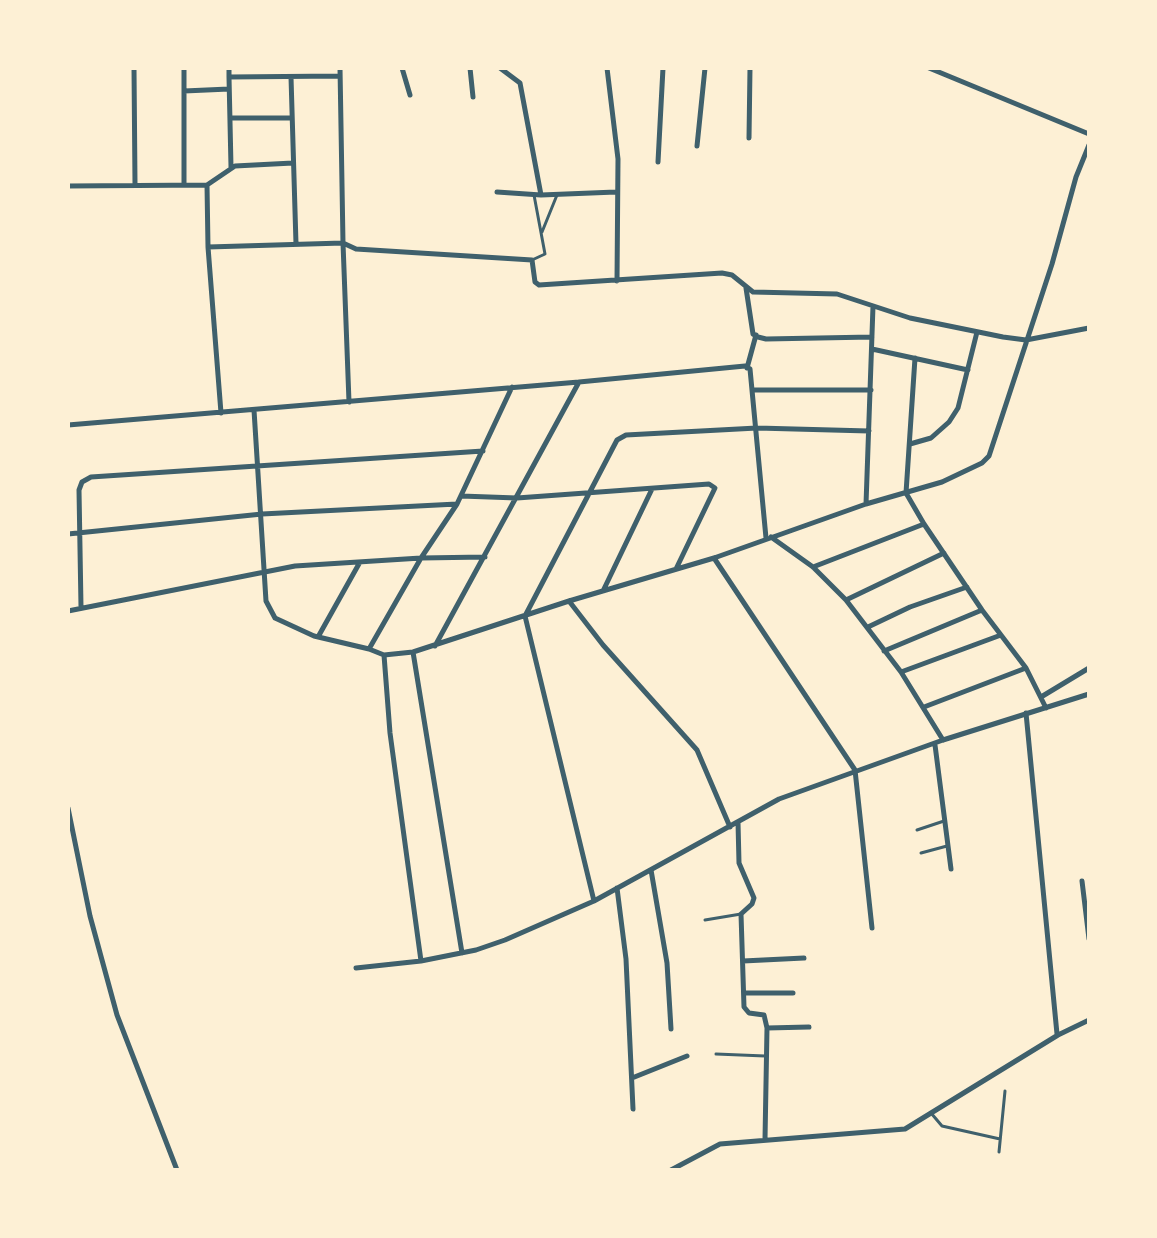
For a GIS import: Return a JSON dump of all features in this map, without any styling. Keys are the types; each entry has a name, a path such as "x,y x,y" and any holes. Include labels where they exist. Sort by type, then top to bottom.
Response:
{"street":[{"path":"134,68 135,184"},
{"path":"184,68 184,184"},
{"path":"229,68 231,167"},
{"path":"340,68 349,402"},
{"path":"402,68 410,95"},
{"path":"470,68 473,97"},
{"path":"500,68 520,83 538,195"},
{"path":"607,68 618,159 617,281"},
{"path":"658,162 663,68"},
{"path":"697,146 705,68"},
{"path":"749,138 750,68"},
{"path":"929,68 1089,134"},
{"path":"229,77 340,76"},
{"path":"291,77 296,244"},
{"path":"184,91 229,89"},
{"path":"231,118 292,118"},
{"path":"254,410 260,467 266,601 275,618 318,637 384,655 413,652 714,558 866,504 952,478 982,463 989,456 1089,145"},
{"path":"68,186 207,185 231,167 293,163"},
{"path":"207,185 208,247 221,413"},
{"path":"497,192 538,195 616,192"},
{"path":"208,247 343,243 356,249 532,260 537,285 722,273 732,275 753,292 837,294 910,318 1026,340 1089,328"},
{"path":"746,288 753,334 766,339 872,337"},
{"path":"866,504 873,306"},
{"path":"910,444 931,438 949,422 958,408 977,332"},
{"path":"747,368 756,335"},
{"path":"872,349 968,370"},
{"path":"915,358 906,493 982,610 1026,668 1046,708"},
{"path":"68,425 747,368 752,372 769,537 813,567 846,600 901,672 943,740"},
{"path":"435,646 579,382"},
{"path":"369,649 421,558 457,504 512,387"},
{"path":"753,390 871,390"},
{"path":"594,901 525,616 617,440 626,435 757,428 869,431"},
{"path":"81,607 79,490 82,482 91,477 483,451"},
{"path":"461,496 517,498 709,484 715,488 675,569"},
{"path":"603,591 653,488"},
{"path":"68,534 262,514 457,504"},
{"path":"813,567 924,524"},
{"path":"846,600 944,553"},
{"path":"68,611 264,571 421,558 485,557"},
{"path":"714,558 855,770 872,928"},
{"path":"318,637 360,562"},
{"path":"868,627 910,607 967,587"},
{"path":"569,601 603,645 697,750 730,827"},
{"path":"884,651 982,610"},
{"path":"901,672 1001,635"},
{"path":"413,652 462,953"},
{"path":"384,655 390,733 421,961"},
{"path":"924,707 1026,668"},
{"path":"1041,697 1089,668"},
{"path":"356,968 421,961 505,940 594,901 779,799 943,740 1089,694"},
{"path":"1026,713 1058,1035"},
{"path":"935,745 951,869"},
{"path":"68,808 90,916 117,1015 177,1170"},
{"path":"738,821 739,863 754,898 741,914 744,1007 747,1012 764,1015 767,1028 765,1139"},
{"path":"651,870 667,963 671,1029"},
{"path":"1082,881 1089,939"},
{"path":"617,888 626,959 633,1109"},
{"path":"743,961 804,958"},
{"path":"744,993 793,993"},
{"path":"671,1170 720,1144 905,1129 1058,1035 1089,1020"},
{"path":"767,1028 809,1027"},
{"path":"632,1078 687,1056"}],"lane":[{"path":"532,260 545,254 545,244 540,234 538,195"},
{"path":"540,234 557,195"},
{"path":"917,830 944,821"},
{"path":"921,853 947,846"},
{"path":"705,920 741,914"},
{"path":"716,1054 765,1056"},
{"path":"999,1152 1005,1091"},
{"path":"931,1113 942,1126 949,1129 1000,1139"}]}
